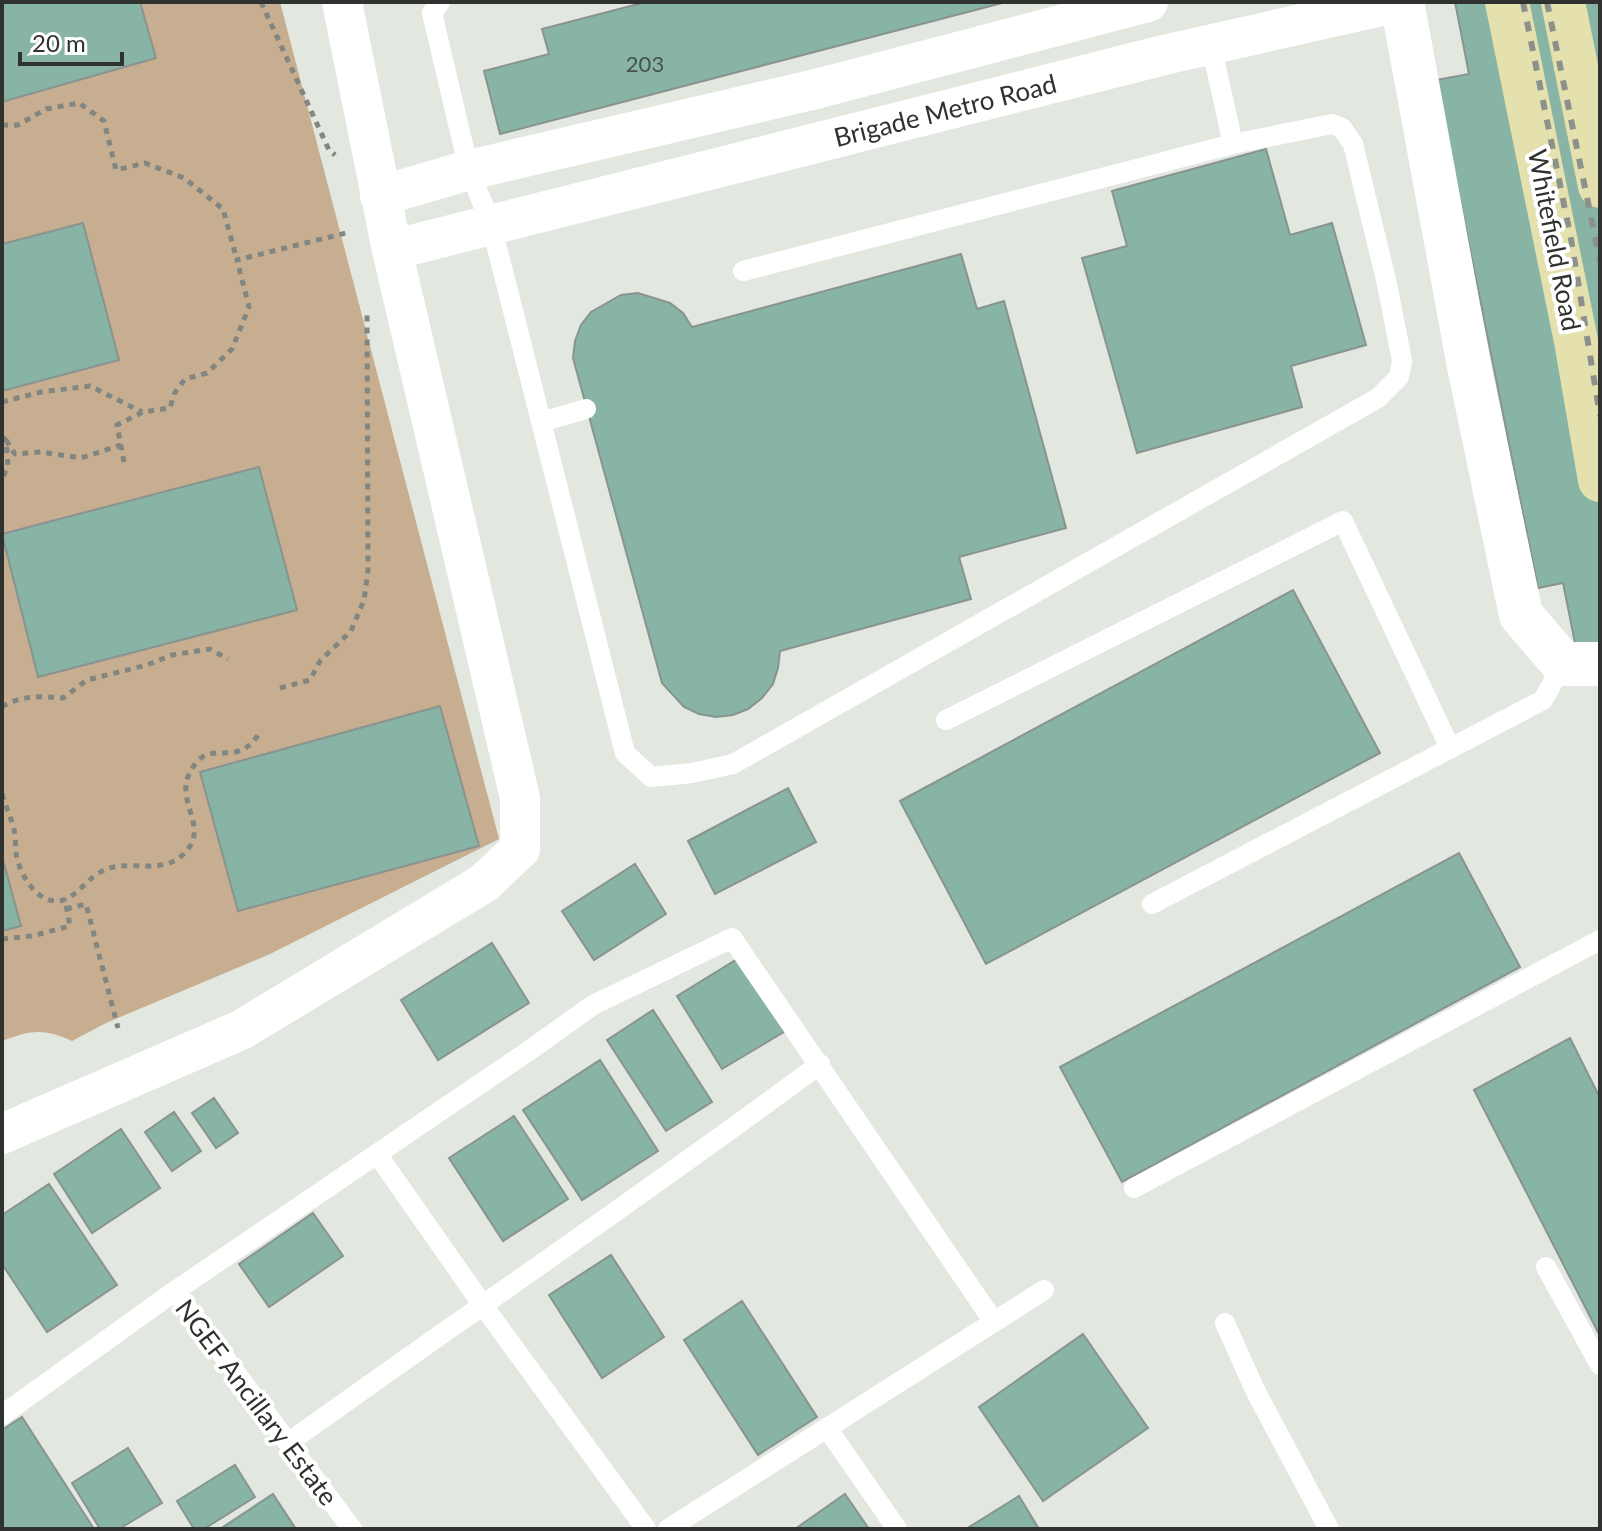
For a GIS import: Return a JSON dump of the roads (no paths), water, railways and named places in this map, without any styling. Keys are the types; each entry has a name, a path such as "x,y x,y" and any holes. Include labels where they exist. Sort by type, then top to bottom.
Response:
{"main road":[{"name":"Whitefield Road","path":"1507,2 1576,341 1600,480"},
{"name":"Whitefield Road","path":"1563,2 1587,55 1600,186"}],"street":[{"path":"2,1134 241,1030 484,883 520,849 520,798 386,223 342,2"},
{"name":"Brigade Metro Road","path":"386,223 469,170 816,89 1148,2"},
{"path":"1401,2 1469,366 1521,615 1582,664"},
{"name":"Brigade Metro Road","path":"386,223 491,224 1211,45 1401,2"},
{"path":"816,89 827,140"}],"lane":[{"path":"440,2 432,13 469,170 491,224 625,753 651,777 692,773 733,764 1378,398 1399,377 1402,361 1387,284 1349,136 1342,128 1332,124 1233,144 743,271"},
{"path":"1211,45 1233,144"},
{"path":"541,422 586,409"},
{"path":"946,720 1343,521 1450,748"},
{"path":"1152,904 1543,700 1582,664"},
{"path":"175,1291 593,1005 732,938 994,1322"},
{"path":"1134,1188 1600,940"},
{"path":"288,1443 682,1166 820,1064"},
{"path":"377,1154 646,1529"},
{"path":"1546,1267 1600,1365"},
{"path":"668,1529 1044,1290"},
{"name":"NGEF Ancillary Estate","path":"2,1415 175,1291 352,1529"},
{"path":"1225,1323 1255,1390 1329,1529"},
{"path":"827,1428 897,1529"}],"railway":[{"path":"1523,2 1571,239 1600,416"},
{"path":"1547,2 1600,261"}]}
